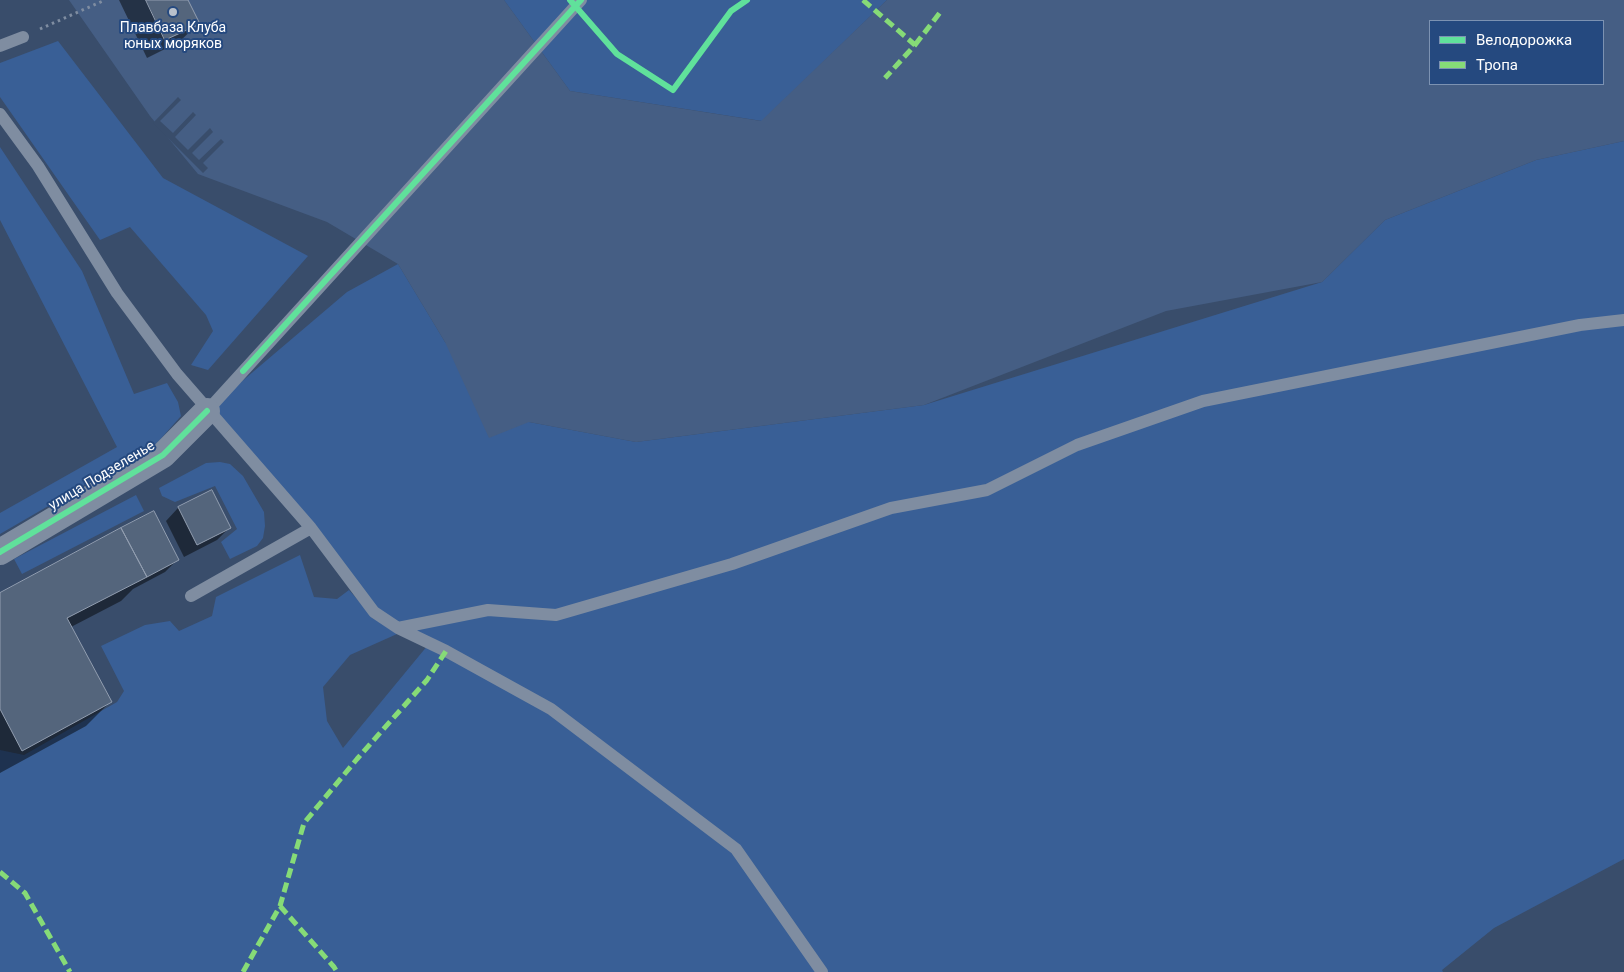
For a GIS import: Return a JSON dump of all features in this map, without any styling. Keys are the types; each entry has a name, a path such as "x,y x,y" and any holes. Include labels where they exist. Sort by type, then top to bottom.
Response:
{"street":[{"name":"улица Подзеленье","path":"0,552 163,455 207,411"}],"lane":[{"path":"207,411 581,0"},
{"path":"0,46 23,37"},
{"path":"0,114 38,166 117,293 177,374 310,528 374,612 398,628 551,709 736,849 822,972"},
{"path":"398,628 488,610 556,615 732,564 891,508 987,490 1077,446 1203,401 1580,325 1624,320"},
{"path":"191,596 310,528"}],"path":[{"path":"23,37 105,0"}],"shaded area":[{"path":"69,0 504,0 570,91 761,121 887,0 1624,0 1624,141 1536,160 1385,220 1322,282 1166,311 924,405 636,442 529,422 489,438 445,342 398,264 327,222 198,174 150,116"},
{"path":"504,0 887,0 762,121 570,91"},
{"path":"58,41 163,178 308,256 208,370 191,365 213,331 206,315 130,227 100,240 0,97 0,63"},
{"path":"1624,141 1624,859 1494,928 1442,970 1443,972 0,972 0,750 24,755 117,702 124,691 101,646 145,625 170,621 179,631 212,616 216,597 300,555 314,597 337,599 349,590 373,617 397,634 350,655 323,687 327,721 343,748 428,645 374,612 207,411 347,292 398,264 445,342 529,422 636,442 924,405 1322,282 1385,220 1536,160"},
{"path":"0,147 82,271 134,394 167,383 178,402 181,416 157,443 0,534 0,513 117,447 0,220"},
{"path":"220,462 230,464 243,476 264,512 265,526 263,538 257,546 230,559 221,542 237,529 215,486 175,502 162,496 159,488 206,463"},
{"path":"136,495 144,511 22,574 14,559"}],"pier":[{"path":"178,97 181,100 160,121 173,133 193,112 196,115 175,137 188,150 210,128 213,132 192,153 199,160 221,139 224,142 203,163 208,168 203,173 153,123"}],"building":[{"name":"Плавбаза Клуба юных моряков","path":"146,0 188,0 200,24 165,40"},
{"path":"212,490 231,528 197,545 178,507"},
{"path":"154,511 179,560 147,577 121,528"},
{"path":"121,528 147,577 67,618 112,702 22,751 0,709 0,593"}],"marked path":[{"path":"863,0 915,45 885,78"},
{"path":"915,45 942,10"},
{"path":"243,972 280,906 304,823 357,759 427,680 446,651"},
{"path":"0,872 25,893 70,972"},
{"path":"280,906 337,972"}],"cycle path":[{"path":"570,0 617,54 673,90 731,11 747,0"},
{"path":"243,371 581,0"},
{"path":"0,552 163,455 207,411"}],"place":[{"name":"Плавбаза Клуба юных моряков","path":"173,12"}]}
